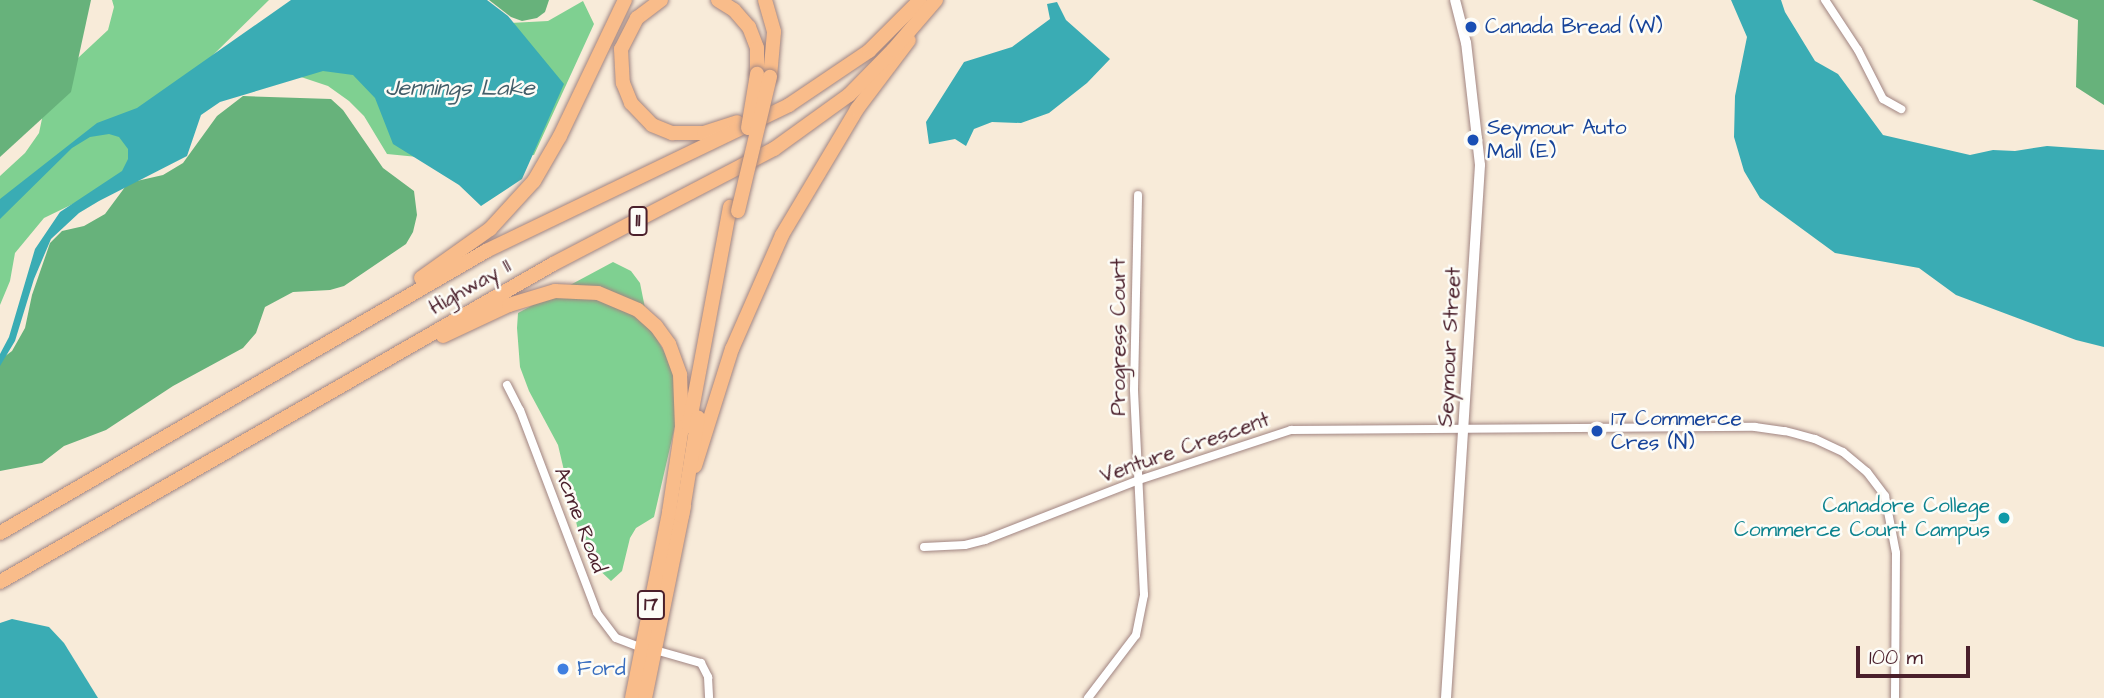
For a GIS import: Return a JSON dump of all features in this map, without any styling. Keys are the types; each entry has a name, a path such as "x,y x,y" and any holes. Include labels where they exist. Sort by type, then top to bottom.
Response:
{"highway":[{"path":"285,367 453,257 510,210 547,161 625,0"},
{"path":"661,0 645,10 630,27 620,60 623,83 631,103 644,118 662,130 695,134 725,126 851,65"},
{"path":"718,0 734,10 749,27 763,76"},
{"path":"675,514 734,209 774,32 765,0"},
{"name":"Highway 11","path":"0,533 486,251 771,114 851,65 920,0"},
{"path":"675,514 732,349 782,235 857,109 937,0"},
{"name":"Highway 11","path":"0,582 553,264 730,173 795,136 849,94 937,0"},
{"path":"310,402 524,299 566,290 610,296 629,304 656,326 669,344 678,366 682,428 675,514"},
{"name":"17","path":"645,698 649,649 675,514"},
{"name":"17","path":"632,698 649,649"}],"street":[{"name":"Seymour Street","path":"1446,698 1480,165 1466,43 1455,0"},
{"path":"1825,0 1857,50 1883,99 1901,109"},
{"name":"Progress Court","path":"1088,698 1136,635 1144,596 1134,389 1138,195"},
{"name":"Acme Road","path":"507,385 520,410 597,613 616,638 701,663 708,677 709,698"},
{"name":"Venture Crescent","path":"924,547 965,545 985,540 1139,480 1292,430 1465,426 1755,427 1815,439 1843,452 1867,472 1885,496 1896,553 1895,698"}],"green space":[{"path":"0,0 91,0 71,92 0,157"},
{"path":"112,0 269,0 150,117 169,125 110,186 44,218 15,253 10,281 0,305 0,176 25,153 39,133 49,85 108,30 114,7"},
{"path":"489,0 549,0 545,12 537,18 522,21 511,17"},
{"path":"2032,0 2104,0 2104,105 2076,87 2078,20"},
{"path":"583,1 594,24 534,155 428,158 387,154 364,116 349,101 328,86 298,76 510,23 548,21"},
{"path":"243,96 331,99 343,110 383,168 414,191 417,215 413,232 406,244 344,286 330,290 293,292 265,307 256,333 243,348 173,386 106,430 64,446 42,463 0,471 0,360 12,351 25,328 32,295 50,243 62,231 84,226 105,214 128,183 163,175 183,163 217,116"},
{"path":"613,262 631,271 640,283 648,323 684,387 654,517 636,528 630,538 622,571 611,581 593,564 578,530 558,445 529,391 520,367 517,328 518,313"}],"water":[{"name":"Jennings Lake","path":"291,0 487,0 508,16 564,84 522,179 481,206 459,185 393,144 375,98 353,75 323,71 220,102 201,115 187,156 79,213 51,239 34,279 15,341 0,366 0,354 9,337 35,249 60,212 122,171 128,159 128,149 119,137 109,134 90,137 72,148 0,219 0,199 97,123 137,108"},
{"path":"1731,0 1781,0 1785,12 1815,61 1838,74 1883,135 1970,155 1993,150 2015,151 2047,146 2104,150 2104,347 2076,340 1956,295 1919,268 1835,253 1760,198 1744,171 1734,137 1735,96 1747,37"},
{"path":"1057,2 1066,20 1110,59 1087,83 1049,113 1021,123 992,122 974,129 966,146 955,139 929,144 926,122 964,62 1012,47 1050,19 1047,4"},
{"path":"12,619 49,627 64,643 98,698 0,698 0,623"}],"place":[{"name":"Canada Bread (W)","path":"1471,27"},
{"name":"Seymour Auto Mall (E)","path":"1473,140"},
{"name":"17 Commerce Cres (N)","path":"1597,431"},
{"name":"Canadore College Commerce Court Campus","path":"2004,518"},
{"name":"Ford","path":"563,669"}]}
